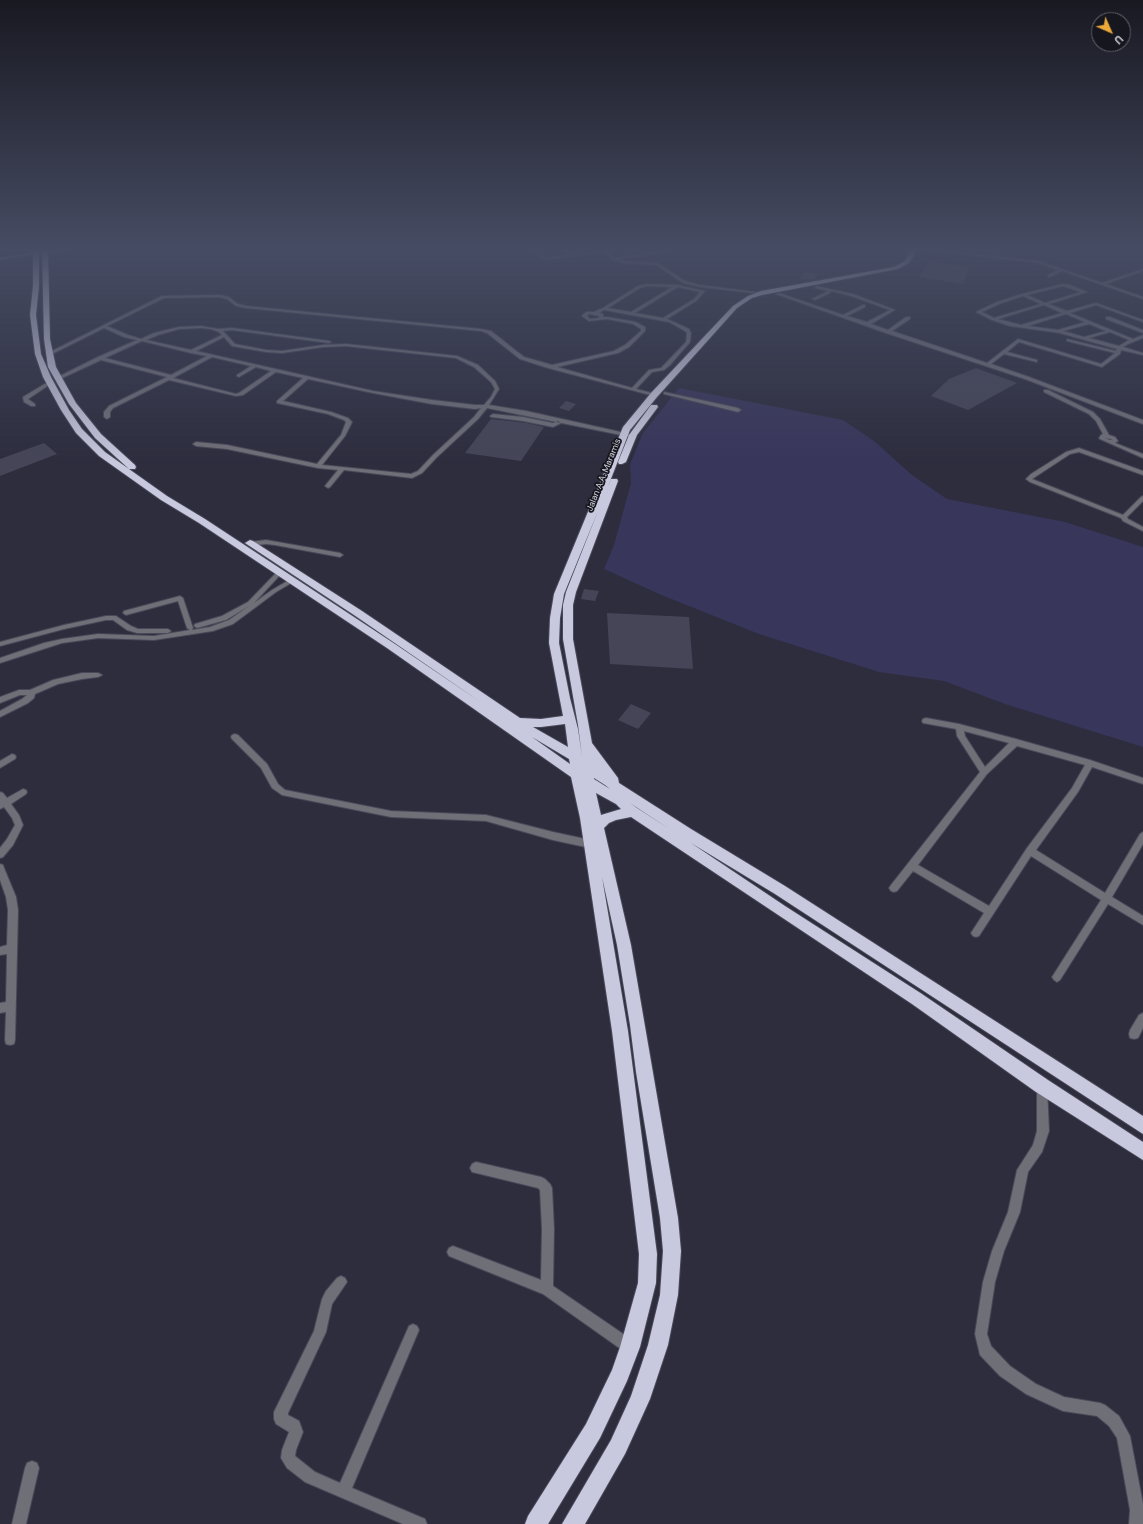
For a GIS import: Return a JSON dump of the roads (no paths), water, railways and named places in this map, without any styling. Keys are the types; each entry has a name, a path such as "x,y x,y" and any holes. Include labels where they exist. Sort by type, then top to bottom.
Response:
{"highway":[{"path":"34,321 38,354 54,381 79,431 102,454 159,494 391,646 477,700 518,722 575,757"},
{"path":"45,321 48,354 54,381 74,404 98,436 125,462 159,486 358,613 477,700 492,714 585,775 633,812 917,999 1042,1086 1143,1152"},
{"path":"536,1524 593,1431 620,1374 630,1348 647,1283 648,1254 620,1031 590,844 585,775 575,757 572,728 554,643 554,618 558,601 572,560 627,436 630,424 654,395 722,321"},
{"path":"701,355 730,321"},
{"name":"Jalan A.A. Maramis","path":"578,1522 618,1447 640,1399 658,1345 669,1295 672,1251 669,1218 624,944 585,775 587,745 568,639 568,605 578,571 627,436 691,366"},
{"path":"518,722 541,723 569,719"},
{"path":"587,745 619,788"},
{"path":"585,775 619,788 686,833 780,890 1143,1126"},
{"path":"598,827 605,819 614,815 633,812"}],"street":[{"path":"48,354 116,321"},
{"path":"390,321 489,332 522,358 549,367 654,395"},
{"path":"549,367 616,352 627,346 643,331 643,328 634,323 622,321"},
{"path":"633,390 646,375 662,369 668,364 688,342 689,333 682,326 669,321"},
{"path":"860,321 888,332 1035,381 1143,422"},
{"path":"867,324 872,321"},
{"path":"888,332 904,321"},
{"path":"1001,321 1020,327 1060,332 1086,338 1143,354"},
{"path":"1020,327 1038,321"},
{"path":"1085,321 1132,340"},
{"path":"1060,332 1097,321"},
{"path":"1116,321 1143,332"},
{"path":"105,327 120,334 191,352 421,401 546,416 627,436"},
{"path":"33,405 26,401 25,398 54,381 100,358 156,334 179,328 201,327 218,330 232,329 447,356 469,362 486,374 496,385 497,389 485,408 466,428 417,474 412,476 318,466 227,447 196,444"},
{"path":"218,330 225,334 234,345 266,351 282,352 346,344"},
{"path":"1086,338 1110,331"},
{"path":"191,352 225,334"},
{"path":"988,365 1018,340 1103,366 1118,353 1120,348 1132,340 1143,336"},
{"path":"1068,340 1118,353"},
{"path":"1003,352 1035,361"},
{"path":"107,417 107,412 111,407 211,356"},
{"path":"100,358 236,395 241,394 275,370"},
{"path":"668,364 680,366"},
{"path":"239,376 254,366"},
{"path":"307,377 279,402 329,413 346,418 349,422 342,435 318,466"},
{"path":"1035,381 1031,384 1079,406 1090,413 1098,420 1107,436 1115,439 1114,442 1109,442 1143,456"},
{"path":"666,393 738,410"},
{"path":"485,408 627,436"},
{"path":"493,416 522,419 553,425 558,423"},
{"path":"1143,473 1079,450 1068,453 1029,478 1032,481 1124,517 1129,523 1143,529"},
{"path":"328,486 342,469"},
{"path":"1124,517 1143,498"},
{"path":"250,544 266,542 275,543 340,555"},
{"path":"0,644 64,627 106,618 114,618 129,628 145,632 171,631 190,628 224,618 238,611 258,596 279,573"},
{"path":"0,661 62,641 98,636 154,638 211,629 231,622 274,591 291,581"},
{"path":"126,613 180,598 190,628"},
{"path":"113,637 122,628 123,624"},
{"path":"0,700 19,693 31,693 56,682 82,676 98,675"},
{"path":"0,714 25,701 31,696 31,693"},
{"path":"926,721 959,727 1016,742 1090,763 1143,781"},
{"path":"959,727 968,748 984,772"},
{"path":"235,737 264,766 275,786 282,792 391,814 486,818 553,836 590,844"},
{"path":"894,888 984,772 1016,742"},
{"path":"0,765 12,757"},
{"path":"976,933 1030,851 1075,790 1090,763"},
{"path":"3,804 23,792"},
{"path":"0,795 3,804 19,826 14,837 0,854"},
{"path":"1057,977 1065,968 1143,836"},
{"path":"1030,851 1143,921"},
{"path":"912,866 990,912"},
{"path":"0,868 11,897 13,910 10,1040"},
{"path":"0,951 12,950"},
{"path":"0,1008 11,1006"},
{"path":"1134,1034 1143,1018"},
{"path":"1042,1086 1043,1131 1038,1148 1023,1170 1014,1212 998,1251 990,1276 982,1315 981,1334 985,1350 1005,1371 1031,1389 1063,1404 1100,1410 1114,1421 1123,1436 1139,1514"},
{"path":"476,1168 541,1183 546,1188 548,1229 547,1289"},
{"path":"453,1252 547,1289 630,1348"},
{"path":"341,1282 330,1295 326,1303 320,1332 280,1416 283,1421 294,1426 296,1429 296,1435 287,1454 290,1461 304,1474 420,1524"},
{"path":"343,1491 413,1330"},
{"path":"19,1524 32,1468"}]}
